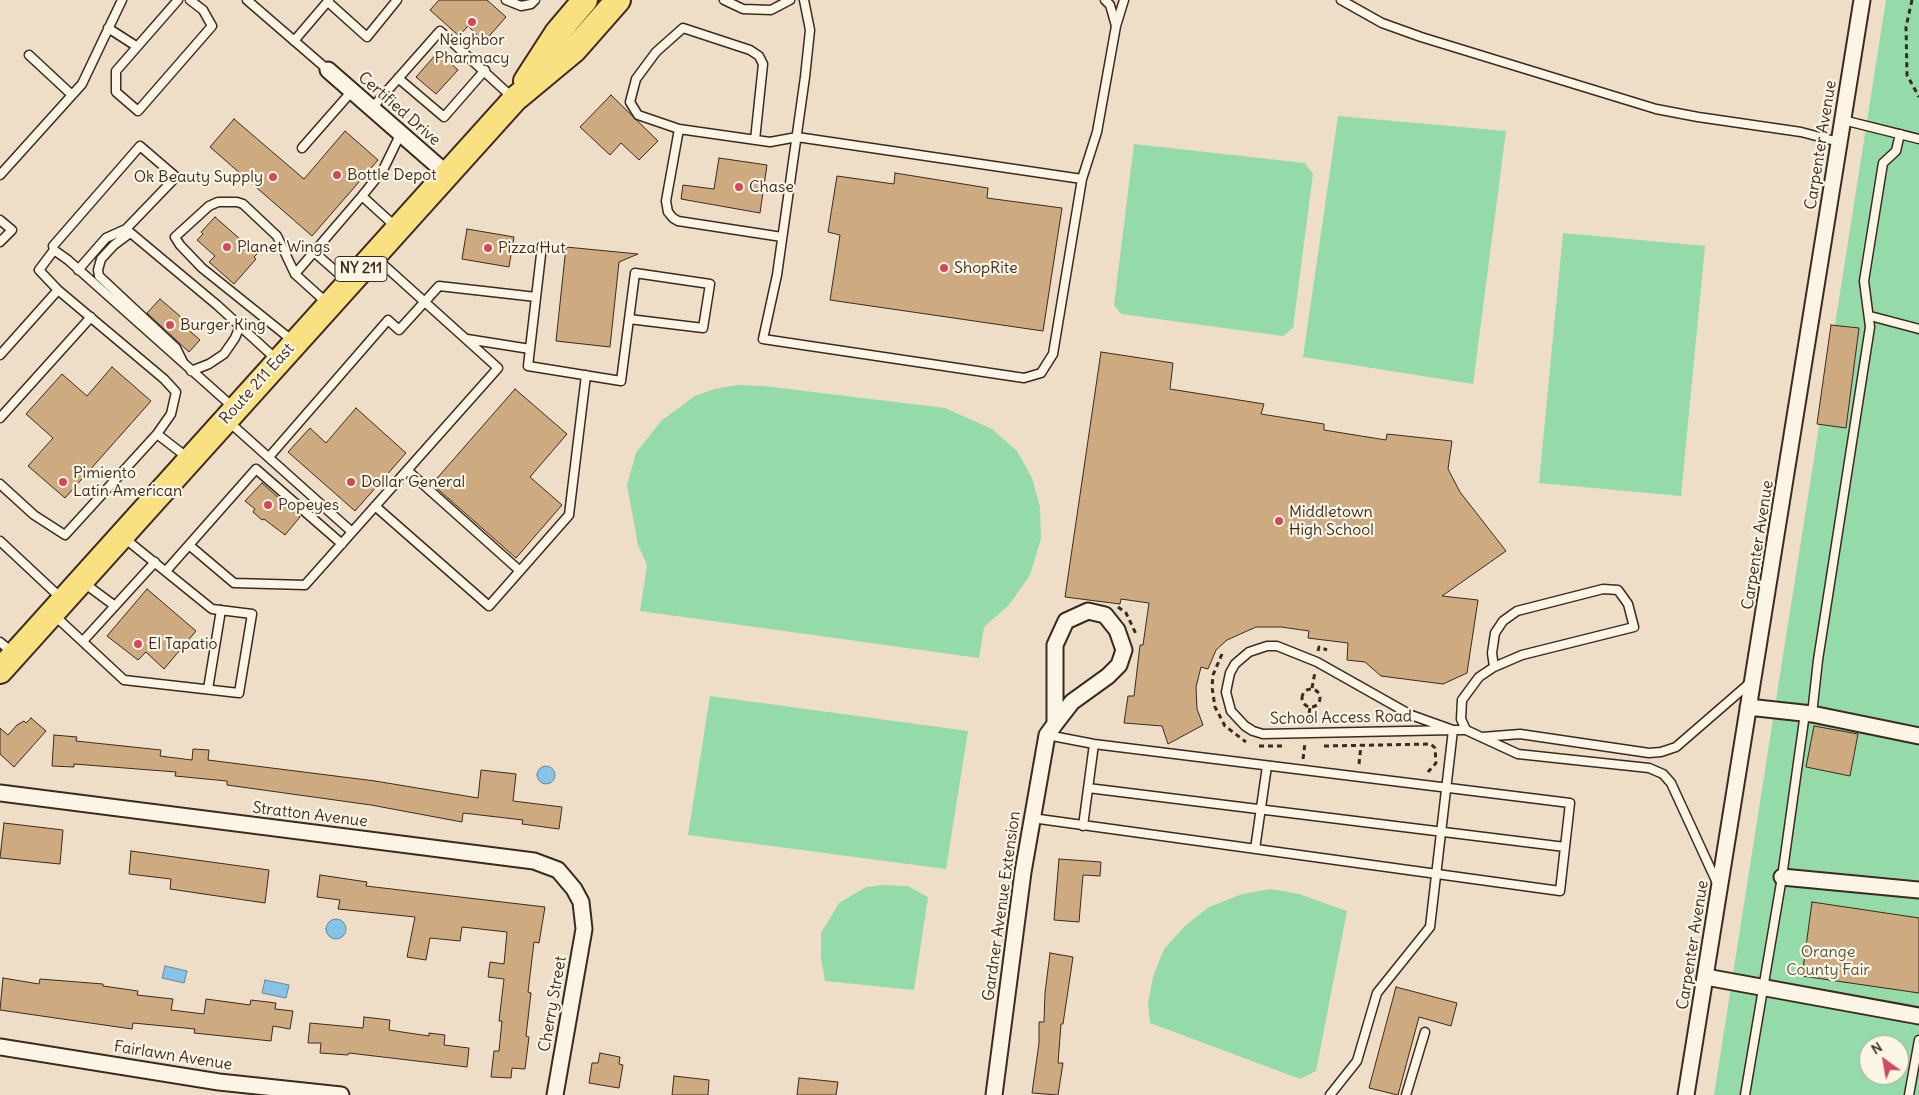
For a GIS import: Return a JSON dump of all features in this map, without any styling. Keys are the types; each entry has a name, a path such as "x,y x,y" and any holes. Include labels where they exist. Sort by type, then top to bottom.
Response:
{"main road":[{"name":"Route 211 East","path":"515,99 557,33 585,0"},
{"name":"Route 211 East","path":"5,656 81,580 515,99 574,50 618,0"}],"street":[{"name":"Carpenter Avenue","path":"1686,1095 1862,0"},
{"name":"Certified Drive","path":"328,70 447,174"},
{"name":"Gardner Avenue Extension","path":"994,1095 1032,818 1051,730 1055,645 1066,622 1088,611 1105,615 1117,630 1124,650 1119,665 1108,676 1072,702 1051,730"},
{"path":"1748,707 1809,714 1919,736"},
{"name":"Stratton Avenue","path":"0,793 534,861 558,870 574,889 581,902 584,919"},
{"path":"1782,876 1919,890"},
{"name":"Cherry Street","path":"555,1095 584,929 584,919"},
{"path":"1706,977 1919,1016"},
{"name":"Fairlawn Avenue","path":"0,1047 219,1088 342,1095"}],"lane":[{"path":"0,175 82,84 122,0"},
{"path":"178,0 116,71 116,92 138,111 212,26 203,10 190,0"},
{"path":"247,0 328,70"},
{"path":"294,41 328,1 367,37 397,0"},
{"path":"506,0 521,6 531,4 534,0"},
{"path":"724,0 743,9 771,10 790,0"},
{"path":"804,0 810,30 777,275 763,339 1024,378 1041,373 1053,354 1082,179 1097,132 1116,26 1124,0"},
{"path":"1105,0 1110,5 1116,26"},
{"path":"1341,0 1382,23 1421,37 1656,109 1698,118 1800,132 1839,142"},
{"path":"108,28 136,46"},
{"path":"755,140 763,64 759,56 750,50 684,28 656,52 636,79 630,102 638,115 679,128 755,140 770,142 797,136 1082,179"},
{"path":"372,108 440,31 515,99"},
{"path":"29,55 72,95"},
{"path":"398,78 444,117 485,70"},
{"path":"302,148 352,91"},
{"path":"1843,120 1919,139"},
{"path":"679,128 666,201 668,212 673,218 678,221 782,237"},
{"path":"295,274 383,170 401,133"},
{"path":"1744,1095 1818,660 1870,327 1864,281 1883,163 1896,150 1900,134"},
{"path":"0,484 34,515 65,535 157,434 171,414 176,392 164,379 58,290 40,270 54,250 53,246 140,146 176,177 101,259 98,270 99,276 176,348 188,368"},
{"path":"362,196 398,228"},
{"path":"294,342 202,268 175,237 209,206 218,202 237,202 243,204 278,236 295,274 329,304"},
{"path":"0,220 12,230 0,242"},
{"path":"78,270 106,238 128,231"},
{"path":"128,231 240,326 278,361"},
{"path":"542,246 528,366 621,381 635,272 710,284 703,328 629,319"},
{"path":"54,250 188,368 269,457 352,532"},
{"path":"314,252 349,282"},
{"path":"189,545 234,583 305,586 498,368 373,256"},
{"path":"269,457 388,320 399,330 439,286 536,297"},
{"path":"0,355 58,290"},
{"path":"1870,316 1919,329"},
{"path":"0,418 91,317"},
{"path":"188,368 209,364 224,354 240,326"},
{"path":"466,339 530,349"},
{"path":"375,506 489,606 569,514 586,375"},
{"path":"157,434 189,459"},
{"path":"166,571 256,469 342,544"},
{"path":"407,470 520,571"},
{"path":"0,541 57,606 83,641 124,680 239,693 252,614 212,609 121,535"},
{"path":"83,641 155,562"},
{"path":"81,580 116,606"},
{"path":"1466,730 1461,719 1462,700 1479,677 1494,667 1522,655 1634,627 1628,604 1618,590 1603,590 1516,610 1503,621 1495,633 1492,653 1494,667"},
{"path":"208,689 221,610"},
{"name":"School Access Road","path":"1453,730 1411,715 1317,662 1277,646 1267,646 1249,652 1235,664 1227,682 1226,692 1231,711 1244,726 1263,734 1466,730 1518,754 1649,768 1663,774 1671,783 1720,889"},
{"path":"1480,737 1520,734 1649,753 1661,752 1676,747 1754,679"},
{"path":"1032,818 1560,891 1570,803 1094,744 1051,730"},
{"path":"1330,1095 1358,1061 1377,993 1430,928 1453,730"},
{"path":"1083,826 1094,744"},
{"path":"1649,753 1649,768"},
{"path":"1255,849 1267,766"},
{"path":"1088,788 1564,847"},
{"path":"1406,1095 1425,1032"},
{"path":"1908,1095 1919,1040"}],"path":[{"path":"1912,0 1906,27 1907,75 1919,97"},
{"path":"1312,688 1318,691 1321,698 1316,706 1310,707 1305,705 1302,697 1305,691 1312,688"},
{"path":"1359,764 1361,745"}],"green space":[{"name":"Orange County Fair","path":"1886,0 1919,0 1919,1095 1714,1095"},
{"path":"1338,116 1506,131 1473,384 1303,357"},
{"path":"1134,144 1305,163 1313,174 1293,328 1283,336 1121,314 1114,305"},
{"path":"1563,233 1705,246 1681,496 1539,483"},
{"path":"737,385 764,386 945,408 992,429 1017,451 1032,478 1040,507 1041,538 1030,575 1009,605 984,627 979,658 640,611 647,565 638,545 627,485 636,453 661,421 695,396 715,389"},
{"path":"710,696 968,731 946,869 688,835"},
{"path":"881,885 908,886 928,897 914,990 825,981 821,958 821,933 839,903 866,887"},
{"path":"1271,889 1299,894 1347,911 1316,1071 1300,1079 1150,1023 1148,1003 1153,977 1164,949 1185,926 1209,907 1242,894"}],"water":[{"path":"546,766 552,769 555,775 552,781 546,784 540,781 537,775 540,769"},
{"path":"336,919 343,922 346,929 343,936 336,939 329,936 326,929 329,922"},
{"path":"165,966 187,971 184,983 162,978"},
{"path":"265,980 289,985 286,998 262,993"}],"building":[{"name":"Neighbor Pharmacy","path":"439,0 487,0 506,17 484,42 468,26 459,36 430,10"},
{"path":"438,52 458,70 436,94 416,77"},
{"path":"611,95 658,141 639,160 621,143 610,155 580,127"},
{"name":"Ok Beauty Supply","path":"234,119 304,179 345,131 378,160 312,236 210,147"},
{"name":"Chase","path":"719,158 767,165 760,213 681,199 683,185 714,189"},
{"name":"ShopRite","path":"895,173 988,188 987,198 1062,208 1043,331 830,300 840,235 828,232 837,176 894,184"},
{"name":"Planet Wings","path":"215,217 257,254 254,257 256,259 234,284 209,262 215,256 197,240 203,234 201,232"},
{"name":"Pizza Hut","path":"467,229 514,237 509,267 462,259"},
{"path":"566,247 638,254 619,262 610,347 556,341"},
{"name":"Burger King","path":"160,299 188,323 184,326 200,340 189,352 147,313"},
{"path":"1831,325 1859,328 1846,428 1817,424"},
{"name":"Middletown High School","path":"1101,352 1173,363 1170,389 1264,404 1261,414 1324,424 1324,430 1386,440 1387,434 1452,441 1448,469 1460,492 1506,551 1442,596 1478,600 1467,673 1443,684 1381,676 1365,662 1347,660 1348,643 1308,638 1309,631 1281,627 1256,627 1227,640 1216,650 1208,669 1201,667 1196,687 1197,709 1203,725 1168,744 1162,726 1124,723 1128,696 1134,696 1140,645 1143,645 1149,603 1121,599 1120,604 1065,597"},
{"path":"112,367 151,401 65,498 28,466 53,438 26,414 62,374 87,396"},
{"path":"515,389 567,434 530,477 562,505 516,558 432,484"},
{"name":"Dollar General","path":"356,408 406,453 355,511 288,452 310,428 326,443"},
{"name":"Popeyes","path":"262,483 300,517 285,535 264,519 262,520 253,512 255,509 245,501"},
{"path":"147,589 196,631 164,669 146,652 138,660 107,636"},
{"path":"31,718 46,731 14,767 0,754 0,728 8,735 17,725 24,721 26,723"},
{"path":"1814,726 1858,734 1850,776 1806,767"},
{"path":"54,735 77,737 76,741 161,750 160,756 192,760 193,749 209,750 208,760 375,781 478,798 481,770 516,774 513,801 562,807 559,829 522,824 523,820 463,813 462,822 371,805 227,785 227,781 175,776 176,772 74,764 74,767 52,766"},
{"path":"4,823 63,830 60,864 0,858"},
{"path":"131,851 269,870 265,903 170,889 171,879 129,874"},
{"path":"1059,859 1101,862 1100,876 1083,875 1079,922 1054,920"},
{"path":"320,875 367,882 366,886 545,907 539,943 534,942 528,992 531,993 526,1036 529,1037 525,1069 512,1068 511,1078 491,1077 494,1051 499,1051 502,1021 499,1021 504,979 488,977 490,962 504,964 507,932 462,927 460,941 430,938 426,960 407,957 415,917 338,909 340,900 317,897"},
{"path":"1812,902 1919,918 1919,993 1802,976"},
{"path":"1050,953 1073,957 1063,1024 1061,1024 1058,1063 1063,1063 1058,1095 1032,1093 1039,1043 1039,1022 1044,1022 1045,993"},
{"path":"3,978 39,984 40,979 103,984 103,986 138,991 137,995 173,999 171,1010 204,1014 206,999 250,1005 251,1000 276,1003 275,1009 293,1011 290,1029 273,1026 271,1041 194,1033 195,1029 133,1023 132,1029 0,1010"},
{"path":"1396,987 1457,1003 1451,1026 1419,1017 1398,1095 1369,1088"},
{"path":"364,1017 390,1020 389,1030 429,1036 429,1033 445,1035 444,1045 469,1048 467,1067 349,1053 348,1055 320,1053 321,1043 308,1043 310,1023 363,1028"},
{"path":"600,1053 620,1057 619,1064 623,1065 619,1088 589,1083 592,1063 598,1063"},
{"path":"674,1076 709,1080 708,1095 672,1095"},
{"path":"799,1078 838,1082 836,1095 797,1095"}],"place":[{"name":"Neighbor Pharmacy","path":"472,22"},
{"name":"Bottle Depot","path":"337,175"},
{"name":"Ok Beauty Supply","path":"273,177"},
{"name":"Chase","path":"739,187"},
{"name":"Planet Wings","path":"227,247"},
{"name":"Pizza Hut","path":"488,248"},
{"name":"ShopRite","path":"944,268"},
{"name":"Burger King","path":"170,325"},
{"name":"Pimiento Latin American","path":"63,482"},
{"name":"Dollar General","path":"351,482"},
{"name":"Popeyes","path":"268,505"},
{"name":"Middletown High School","path":"1279,521"},
{"name":"El Tapatio","path":"138,644"}]}
